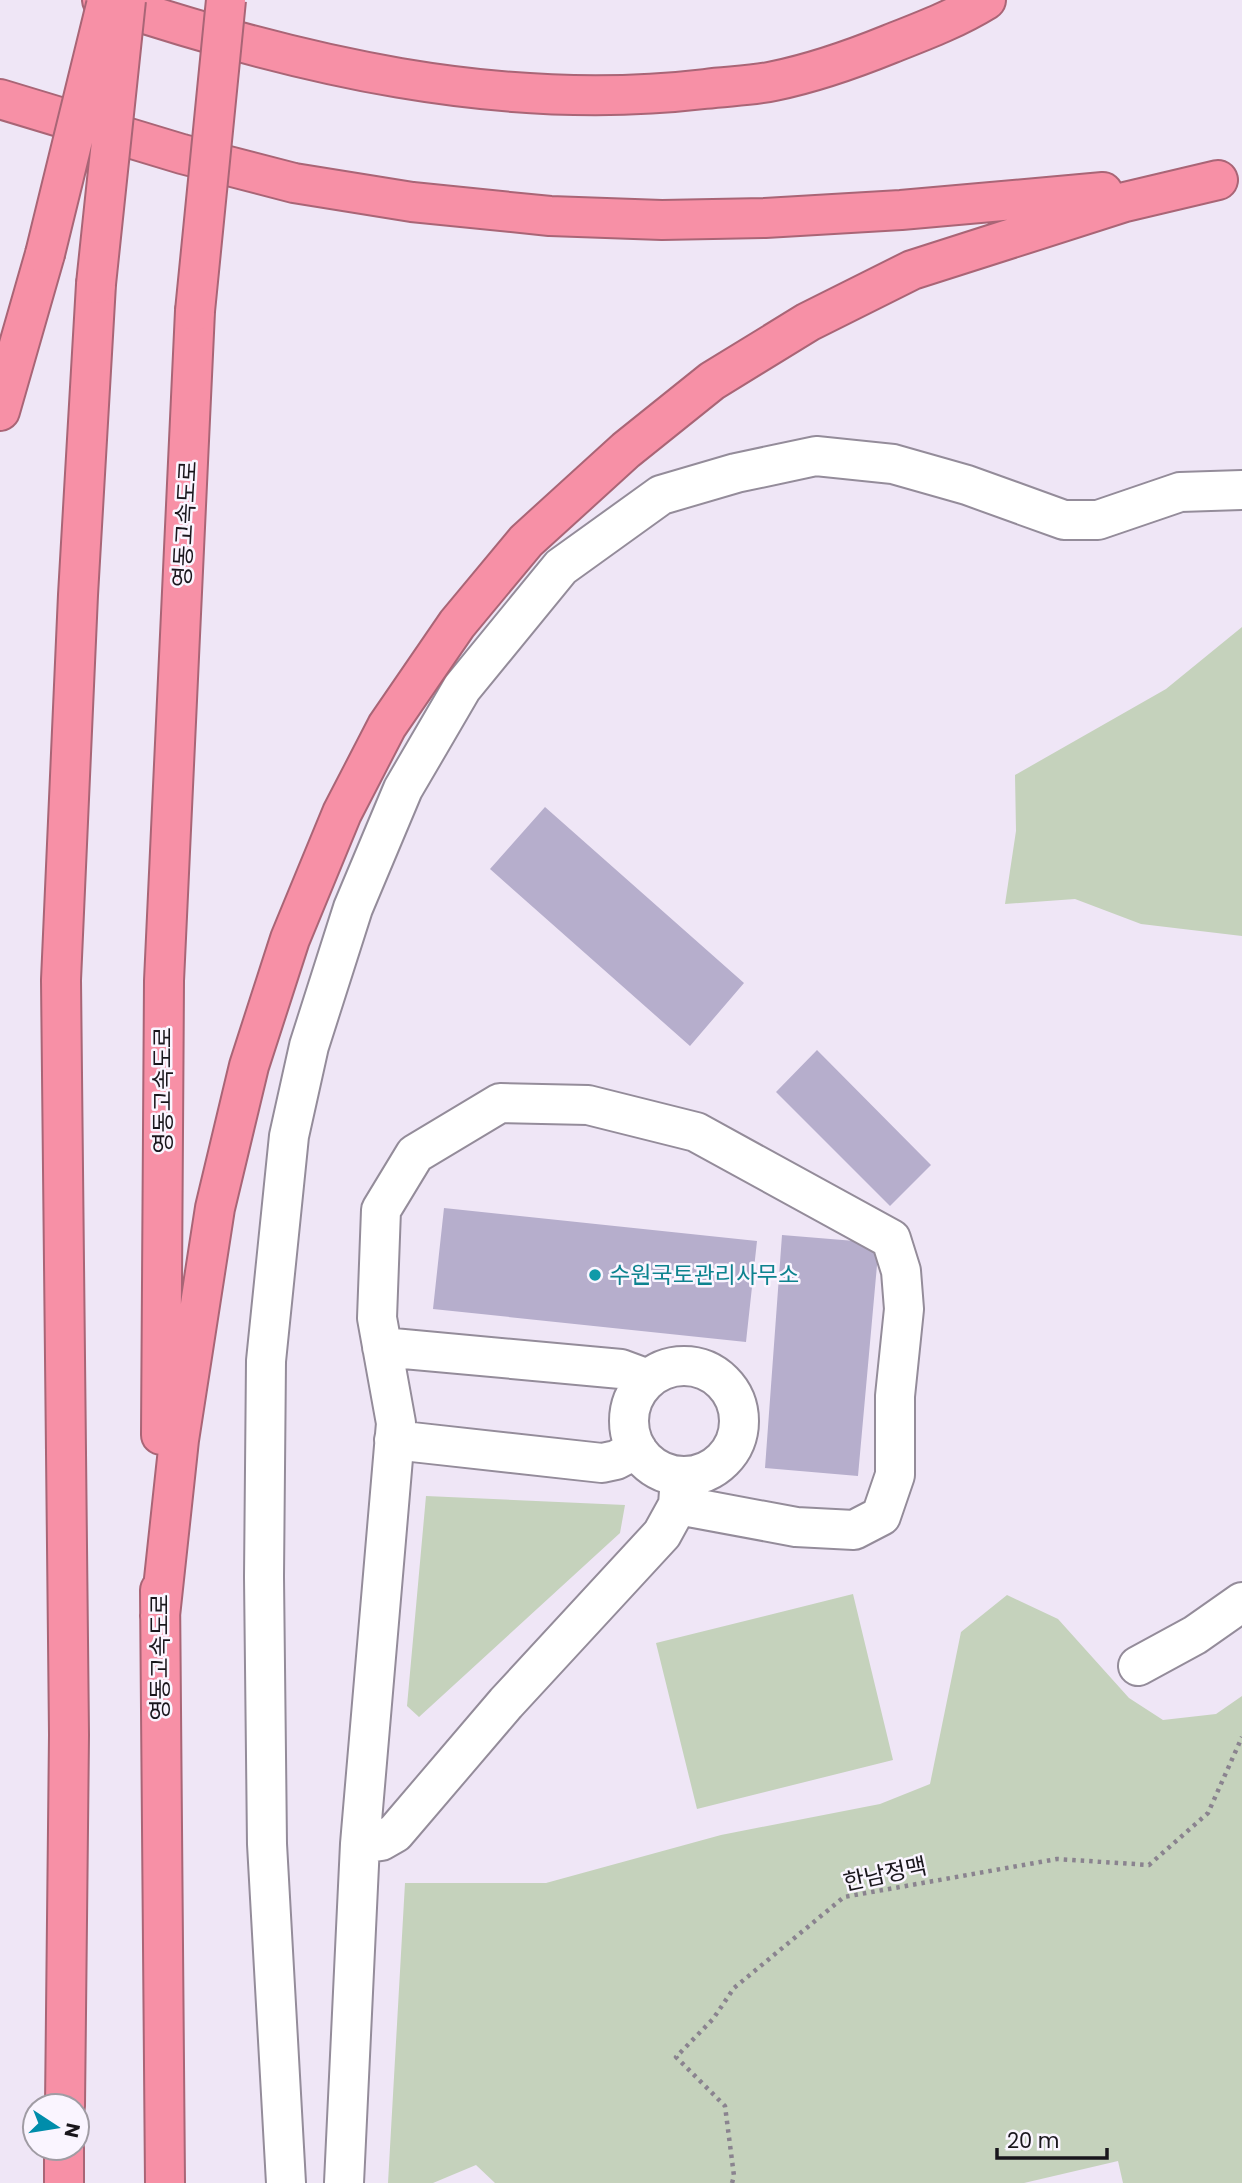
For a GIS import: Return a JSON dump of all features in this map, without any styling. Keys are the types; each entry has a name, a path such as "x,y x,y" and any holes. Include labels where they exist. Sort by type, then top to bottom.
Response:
{"highway":[{"path":"0,411 45,254 105,0 178,25 330,66 439,86 561,96 668,93 774,81 865,54 956,18 986,0"},
{"path":"65,2092 69,1735 61,980 78,595 96,284 126,0"},
{"name":"영동고속도로","path":"165,2183 160,1616 164,981 195,311 226,0"},
{"path":"0,99 182,154 294,183 412,202 550,216 662,220 888,211 1230,179"},
{"path":"160,1616 180,1440 215,1208 249,1066 290,939 342,813 387,726 457,624 526,541 626,450 712,381 808,322 912,270 1125,202 1230,179"},
{"path":"64,2162 64,2183"}],"street":[{"path":"286,2183 267,1844 264,1577 266,1361 289,1136 309,1046 353,908 403,789 462,688 561,566 661,495 736,473 816,456 893,464 967,485 1064,520 1098,520 1180,492 1242,490"},
{"path":"344,2183 360,1844 396,1423 377,1318 381,1210 415,1154 500,1103 588,1105 696,1132 891,1239 901,1271 904,1309 895,1396 895,1475 881,1516 854,1530 796,1527 679,1491 662,1473 646,1462 637,1449 630,1430 630,1411 637,1393 649,1379 664,1370 681,1366 699,1368 722,1381 737,1403 740,1421 737,1438 729,1455 716,1468 698,1475 679,1491 662,1534 506,1703 395,1832 381,1841 360,1844"},
{"path":"382,1347 621,1369 649,1379"},
{"path":"394,1440 602,1463 616,1460 637,1449"},
{"path":"1138,1666 1195,1635 1242,1602"}],"path":[{"name":"한남정맥","path":"732,2183 734,2176 725,2106 676,2057 713,2020 734,1988 844,1896 1057,1859 1149,1865 1208,1813 1242,1737"}],"green space":[{"path":"1242,627 1242,936 1141,924 1075,899 1005,904 1016,831 1015,775 1166,689"},
{"path":"426,1496 625,1505 620,1533 419,1717 407,1706"},
{"path":"853,1594 893,1760 697,1809 656,1643"},
{"path":"1007,1595 1058,1619 1129,1698 1163,1720 1216,1714 1242,1696 1242,2183 1123,2183 1118,2161 1024,2183 495,2183 476,2165 433,2183 388,2183 405,1883 546,1883 721,1835 880,1804 930,1784 961,1632"}],"building":[{"path":"545,807 744,983 690,1046 490,869"},
{"path":"817,1050 931,1165 890,1206 776,1092"},
{"name":"수원국토관리사무소","path":"444,1208 757,1241 746,1342 433,1309"},
{"path":"782,1235 879,1243 858,1476 765,1468"}],"place":[{"name":"수원국토관리사무소","path":"595,1275"}]}
